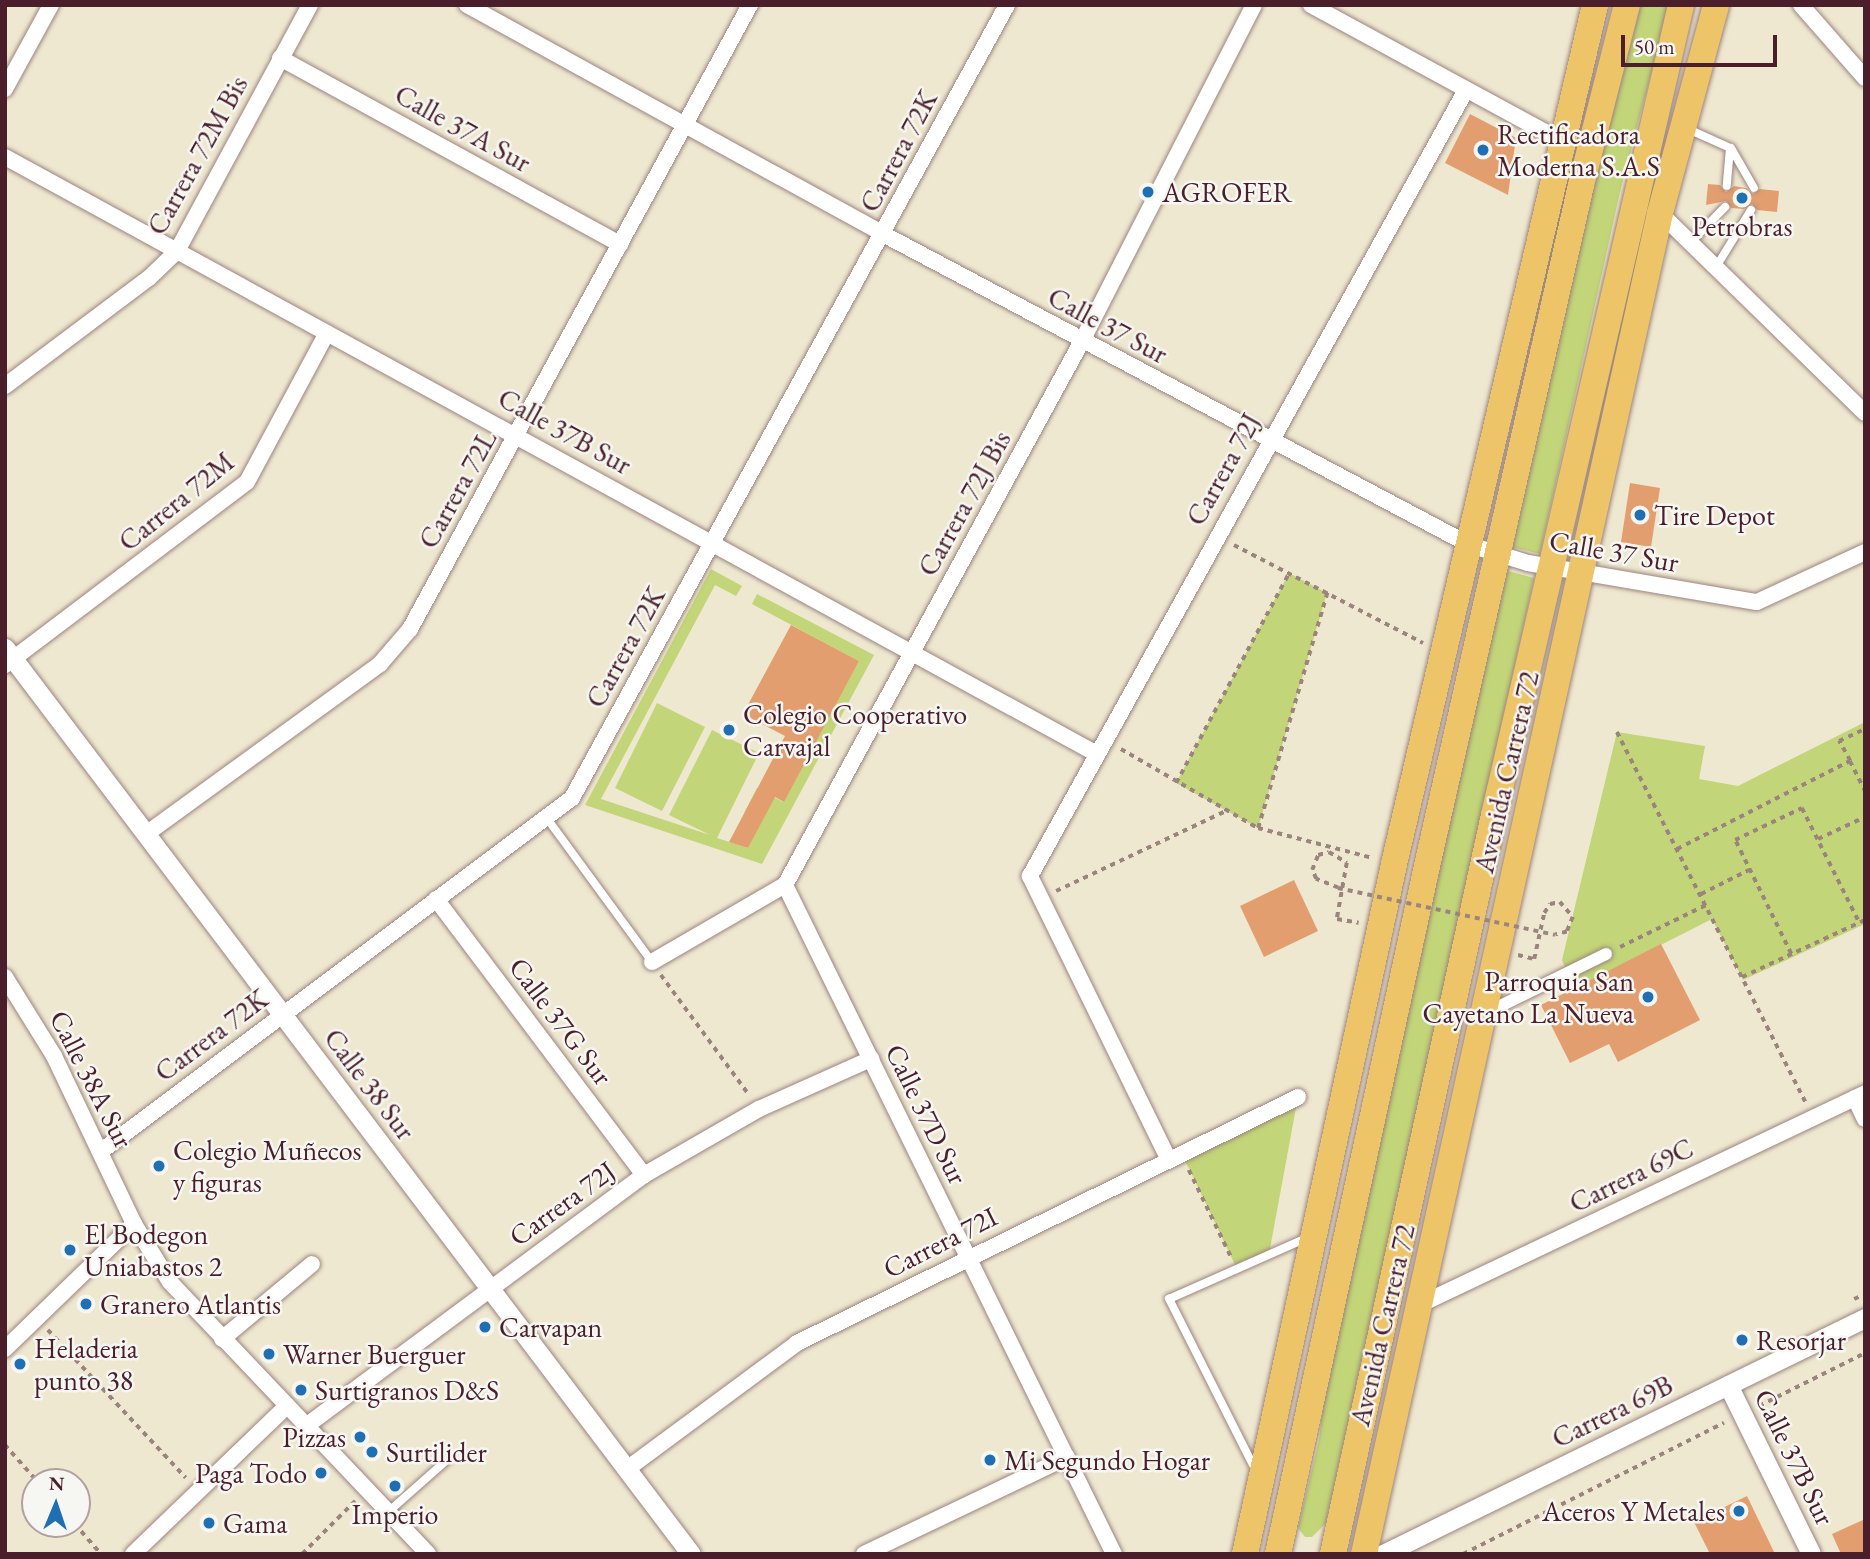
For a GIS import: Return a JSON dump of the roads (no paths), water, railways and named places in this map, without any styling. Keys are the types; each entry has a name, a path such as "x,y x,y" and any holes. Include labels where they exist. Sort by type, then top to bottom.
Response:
{"highway":[{"path":"1245,1554 1394,864 1470,545 1560,140 1595,5"},
{"name":"Avenida Carrera 72","path":"1278,1554 1429,857 1581,185 1627,5"},
{"path":"1682,5 1683,127"},
{"name":"Avenida Carrera 72","path":"1333,1554 1494,815 1682,5"},
{"name":"Avenida Carrera 72","path":"1364,1554 1583,571 1660,212 1716,5"},
{"path":"1494,815 1542,753"},
{"path":"1379,933 1429,857"}],"street":[{"path":"5,89 51,5"},
{"name":"Carrera 72M Bis","path":"5,386 149,278 177,251 310,5"},
{"name":"Calle 37 Sur","path":"467,5 883,234 1470,545 1499,556 1552,567 1757,603 1865,552"},
{"name":"Carrera 72L","path":"146,834 380,664 398,645 750,5"},
{"name":"Carrera 72K","path":"100,1152 572,798 1007,5"},
{"name":"Carrera 72J Bis","path":"785,885 1082,341 1254,5"},
{"path":"1311,5 1560,140"},
{"path":"1801,5 1865,78"},
{"name":"Calle 37A Sur","path":"280,58 620,244"},
{"name":"Carrera 72J","path":"1175,1155 1030,876 1269,440 1466,90"},
{"name":"Calle 37B Sur","path":"5,157 1097,754"},
{"path":"1660,212 1865,413"},
{"name":"Carrera 72M","path":"8,657 247,482 327,333"},
{"name":"Calle 38 Sur","path":"8,657 146,834 691,1554"},
{"path":"652,962 785,885"},
{"name":"Calle 37D Sur","path":"785,885 1114,1554"},
{"name":"Calle 37G Sur","path":"436,899 644,1175"},
{"path":"1484,1014 1606,954"},
{"name":"Calle 38A Sur","path":"5,977 54,1056 134,1224 170,1282 428,1554"},
{"name":"Carrera 72J","path":"306,1426 644,1175 759,1110 870,1059"},
{"path":"1860,1095 1865,1119"},
{"name":"Carrera 69C","path":"1419,1305 1860,1095"},
{"name":"Carrera 72I","path":"627,1469 797,1343 1175,1155 1298,1097"},
{"path":"6,1347 134,1224"},
{"path":"222,1339 312,1264"},
{"name":"Carrera 69B","path":"1383,1554 1865,1318"},
{"name":"Calle 37B Sur","path":"1728,1385 1811,1554"},
{"path":"133,1554 287,1406"},
{"path":"864,1554 1067,1457"}],"lane":[{"path":"1683,127 1731,148 1754,188"},
{"path":"1727,186 1731,148"},
{"path":"1691,242 1725,207"},
{"path":"1716,267 1751,209"},
{"path":"546,817 652,962"},
{"path":"1260,1478 1169,1299 1315,1234"},
{"path":"388,1511 447,1460"}],"place":[{"name":"Rectificadora Moderna S.A.S","path":"1483,150"},
{"name":"AGROFER","path":"1148,192"},
{"name":"Petrobras","path":"1742,198"},
{"name":"Tire Depot","path":"1640,515"},
{"name":"Colegio Cooperativo Carvajal","path":"729,730"},
{"name":"Parroquia San Cayetano La Nueva","path":"1648,997"},
{"name":"Colegio Muñecos y figuras","path":"159,1166"},
{"name":"El Bodegon Uniabastos 2","path":"70,1250"},
{"name":"Granero Atlantis","path":"86,1304"},
{"name":"Carvapan","path":"485,1327"},
{"name":"Resorjar","path":"1742,1340"},
{"name":"Warner Buerguer","path":"269,1354"},
{"name":"Heladeria punto 38","path":"20,1364"},
{"name":"Surtigranos D&S","path":"301,1390"},
{"name":"Pizzas","path":"360,1437"},
{"name":"Surtilider","path":"372,1452"},
{"name":"Mi Segundo Hogar","path":"990,1460"},
{"name":"Paga Todo","path":"321,1473"},
{"name":"Imperio","path":"395,1486"},
{"name":"Aceros Y Metales","path":"1739,1511"},
{"name":"Gama","path":"209,1523"}]}
